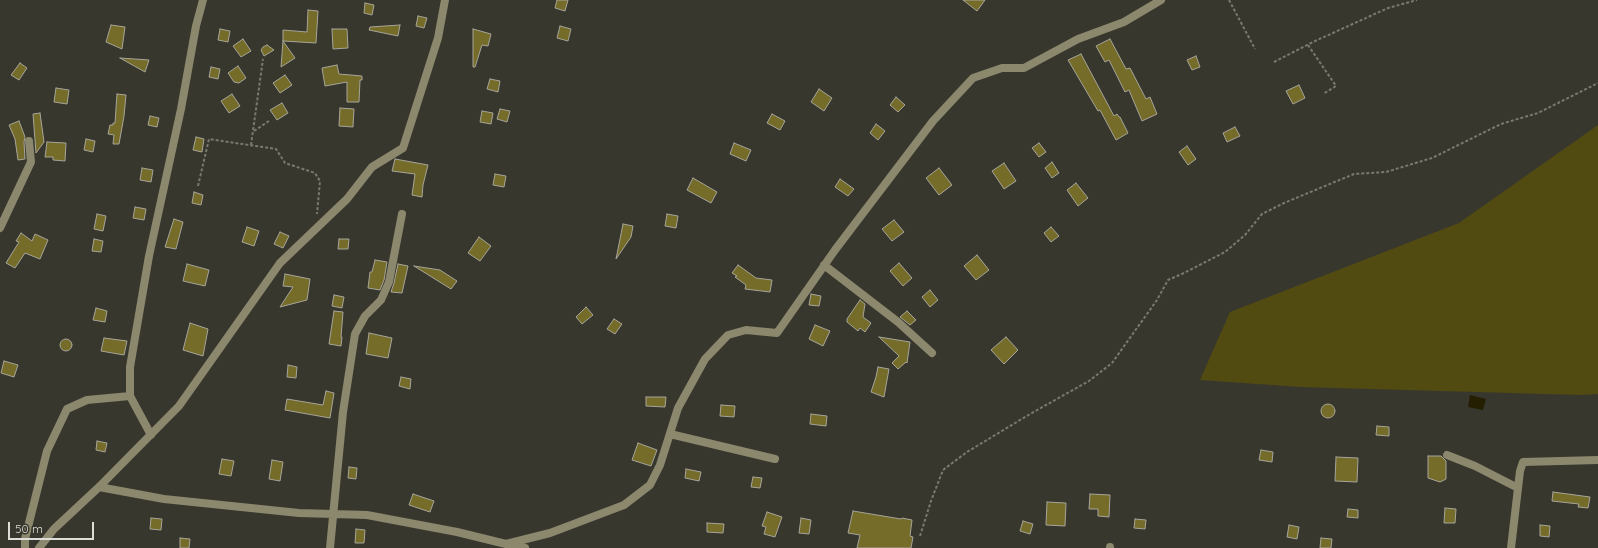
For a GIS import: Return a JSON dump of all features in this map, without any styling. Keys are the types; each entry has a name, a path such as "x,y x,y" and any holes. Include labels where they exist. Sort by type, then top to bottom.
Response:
{"street":[{"path":"151,435 130,396 130,367 149,256 181,109 196,26 203,0"},
{"path":"40,548 54,529 180,406 280,263 347,199 372,167 403,148 438,38 445,0"},
{"path":"506,544 550,533 624,505 650,485 660,465 678,408 704,359 728,335 746,330 777,333 824,265 933,121 973,78 1002,68 1024,68 1078,39 1124,22 1161,0"},
{"path":"0,228 32,162 29,141"},
{"path":"330,548 342,412 355,334 365,316 381,300 389,282 402,214"},
{"path":"824,265 898,322 932,353"},
{"path":"25,548 25,539 47,451 66,409 87,400 130,396"},
{"path":"670,434 775,459"},
{"path":"1447,455 1475,466 1518,488"},
{"path":"1511,548 1518,488 1523,462 1598,460"},
{"path":"99,486 164,499 299,512 367,514 457,532 526,548"}],"path":[{"path":"1229,0 1254,49"},
{"path":"1274,62 1313,42 1388,8 1417,0"},
{"path":"1308,45 1336,86 1323,94"},
{"path":"251,145 263,59"},
{"path":"920,536 931,502 944,470 967,452 1089,381 1112,363 1157,300 1168,280 1225,252 1245,235 1262,214 1284,203 1354,174 1386,172 1432,158 1501,124 1538,113 1598,83"},
{"path":"253,131 270,121"},
{"path":"198,186 210,139 276,148 284,163 315,173 320,181 317,214"}],"shaded area":[{"path":"1598,125 1598,394 1581,395 1301,387 1200,380 1230,312 1459,223"},
{"path":"1470,395 1486,399 1483,410 1468,407"}],"building":[{"path":"557,0 568,0 565,11 555,8"},
{"path":"963,0 985,0 977,11"},
{"path":"365,3 374,5 372,15 364,13"},
{"path":"308,10 318,11 316,43 283,41 283,30 307,32"},
{"path":"418,16 427,18 424,28 416,26"},
{"path":"111,25 125,27 122,49 106,42"},
{"path":"400,25 398,36 369,30 370,27"},
{"path":"560,26 571,29 568,41 557,38"},
{"path":"220,29 230,31 228,42 218,40"},
{"path":"332,29 347,29 348,48 333,49"},
{"path":"473,29 491,34 488,46 482,45 475,67 473,67"},
{"path":"243,39 251,51 241,57 233,46"},
{"path":"1110,39 1126,69 1130,68 1146,99 1150,97 1157,114 1142,121 1129,90 1125,92 1109,60 1105,62 1096,46"},
{"path":"283,41 295,58 281,67"},
{"path":"267,45 274,50 264,56 261,50"},
{"path":"1081,54 1114,116 1117,114 1120,117 1128,133 1116,140 1100,110 1098,111 1068,60"},
{"path":"1196,56 1200,67 1192,70 1187,60"},
{"path":"120,58 149,60 145,72"},
{"path":"20,63 27,68 19,80 11,75"},
{"path":"337,65 339,74 362,76 362,80 360,80 359,102 347,102 347,82 325,86 322,68"},
{"path":"238,66 246,78 239,83 234,82 228,73"},
{"path":"211,67 220,69 218,79 209,77"},
{"path":"285,75 292,85 280,93 273,83"},
{"path":"490,79 500,81 498,92 487,89"},
{"path":"1299,85 1305,98 1293,104 1286,91"},
{"path":"56,88 69,90 67,104 54,102"},
{"path":"819,89 832,98 824,111 811,102"},
{"path":"117,94 126,95 119,144 113,144 114,135 108,134 110,125 115,123"},
{"path":"232,94 240,106 229,113 221,101"},
{"path":"896,97 905,105 898,112 890,105"},
{"path":"282,103 288,113 277,120 270,110"},
{"path":"340,108 354,109 353,127 339,126"},
{"path":"500,109 510,111 507,122 497,119"},
{"path":"482,111 493,113 491,124 480,122"},
{"path":"40,113 44,142 36,153 33,114"},
{"path":"772,114 785,121 780,130 767,123"},
{"path":"150,116 159,118 157,127 148,125"},
{"path":"19,121 25,137 25,159 18,160 15,139 9,125"},
{"path":"876,124 885,131 878,140 870,133"},
{"path":"1235,127 1240,136 1227,142 1223,133"},
{"path":"196,137 204,139 202,152 193,150"},
{"path":"86,139 95,141 93,152 84,150"},
{"path":"47,142 66,143 65,161 53,160 53,157 45,157"},
{"path":"734,143 751,150 746,161 730,154"},
{"path":"1039,143 1046,152 1039,157 1032,148"},
{"path":"1187,146 1196,159 1188,165 1179,152"},
{"path":"395,159 428,165 423,185 422,197 412,195 415,174 392,171"},
{"path":"1052,162 1059,173 1052,178 1045,168"},
{"path":"1004,163 1016,181 1004,189 992,171"},
{"path":"142,168 153,170 151,182 140,180"},
{"path":"939,168 952,185 939,195 926,178"},
{"path":"495,174 506,176 504,187 493,185"},
{"path":"693,178 717,192 711,203 687,190"},
{"path":"840,179 854,189 848,196 835,187"},
{"path":"1076,183 1088,198 1078,206 1067,190"},
{"path":"194,192 203,195 201,205 192,203"},
{"path":"135,207 146,209 144,220 133,218"},
{"path":"97,214 106,216 103,231 94,229"},
{"path":"667,214 678,216 676,228 665,226"},
{"path":"174,219 183,222 176,249 165,247"},
{"path":"894,220 904,232 892,241 882,229"},
{"path":"623,224 633,226 631,237 616,259"},
{"path":"247,227 259,231 254,246 242,242"},
{"path":"1051,227 1059,236 1051,242 1044,233"},
{"path":"280,232 289,236 283,248 274,244"},
{"path":"21,233 32,241 35,234 48,240 40,259 25,253 15,268 6,263 19,242 16,241"},
{"path":"479,237 491,246 480,261 468,253"},
{"path":"94,239 103,241 101,252 92,251"},
{"path":"339,239 349,239 348,249 338,249"},
{"path":"977,255 989,270 976,280 964,266"},
{"path":"375,260 387,262 384,280 380,290 368,288 370,272 372,272"},
{"path":"899,263 912,278 903,286 890,271"},
{"path":"187,264 209,270 205,286 183,281"},
{"path":"398,264 408,266 402,293 391,292"},
{"path":"738,265 756,278 772,280 770,292 745,289 746,285 732,273"},
{"path":"414,266 440,270 457,281 451,289"},
{"path":"285,274 310,279 307,300 280,307 293,287 283,286"},
{"path":"930,290 938,300 930,307 922,297"},
{"path":"811,294 821,296 819,306 809,305"},
{"path":"334,295 344,297 342,308 332,306"},
{"path":"860,300 865,304 863,317 871,323 865,332 860,328 858,331 847,322 847,319"},
{"path":"586,307 593,315 582,324 576,317"},
{"path":"96,308 107,311 105,322 93,320"},
{"path":"334,311 343,312 341,346 329,344"},
{"path":"907,311 916,320 910,325 900,317"},
{"path":"614,319 622,324 615,334 607,329"},
{"path":"190,323 208,329 203,356 183,350"},
{"path":"815,325 830,331 823,346 809,339"},
{"path":"369,333 392,338 388,358 366,354"},
{"path":"879,337 910,342 907,363 906,362 898,369 892,363 899,356"},
{"path":"1006,337 1018,350 1004,364 991,350"},
{"path":"104,338 127,341 124,355 101,351"},
{"path":"64,339 68,339 72,345 68,351 64,351 60,347 60,343"},
{"path":"4,361 18,365 14,377 1,373"},
{"path":"288,365 297,367 296,378 287,377"},
{"path":"878,367 889,369 884,397 871,392"},
{"path":"401,377 411,379 410,389 399,386"},
{"path":"326,391 334,393 330,418 285,410 287,399 323,405"},
{"path":"646,397 666,397 665,407 646,406"},
{"path":"1328,404 1333,406 1335,411 1333,416 1328,418 1323,416 1321,411 1323,406"},
{"path":"721,405 735,406 734,417 720,416"},
{"path":"811,414 827,416 826,426 810,424"},
{"path":"1377,426 1389,427 1389,436 1376,435"},
{"path":"97,441 107,443 105,452 96,450"},
{"path":"638,443 657,450 651,466 632,460"},
{"path":"1261,450 1273,452 1272,462 1259,460"},
{"path":"1428,456 1441,456 1446,461 1446,479 1440,482 1428,478"},
{"path":"1336,457 1358,458 1357,482 1335,481"},
{"path":"222,459 234,461 231,476 219,474"},
{"path":"272,460 283,462 280,481 269,479"},
{"path":"349,467 357,468 356,479 348,478"},
{"path":"686,469 701,472 699,481 685,478"},
{"path":"753,477 762,478 760,488 751,487"},
{"path":"1553,492 1590,497 1588,508 1578,507 1579,504 1552,501"},
{"path":"413,494 434,501 430,512 409,505"},
{"path":"1090,494 1110,495 1109,517 1098,516 1098,509 1089,509"},
{"path":"1047,502 1066,503 1065,526 1046,525"},
{"path":"1445,508 1456,509 1455,523 1444,523"},
{"path":"1348,509 1358,510 1358,518 1347,517"},
{"path":"853,511 912,520 910,536 913,537 911,548 857,548 860,535 848,533"},
{"path":"767,512 782,517 775,537 764,534 766,527 762,526"},
{"path":"151,518 162,519 161,530 150,529"},
{"path":"801,518 811,520 809,534 799,533"},
{"path":"1135,519 1146,520 1145,529 1134,528"},
{"path":"1023,521 1033,524 1030,534 1020,531"},
{"path":"707,523 724,524 723,533 707,532"},
{"path":"1289,525 1299,527 1297,539 1287,537"},
{"path":"1540,525 1550,526 1549,537 1540,536"},
{"path":"356,529 365,530 364,543 355,543"},
{"path":"180,538 190,539 189,548 180,548"},
{"path":"1321,538 1332,539 1331,548 1320,548"}]}
